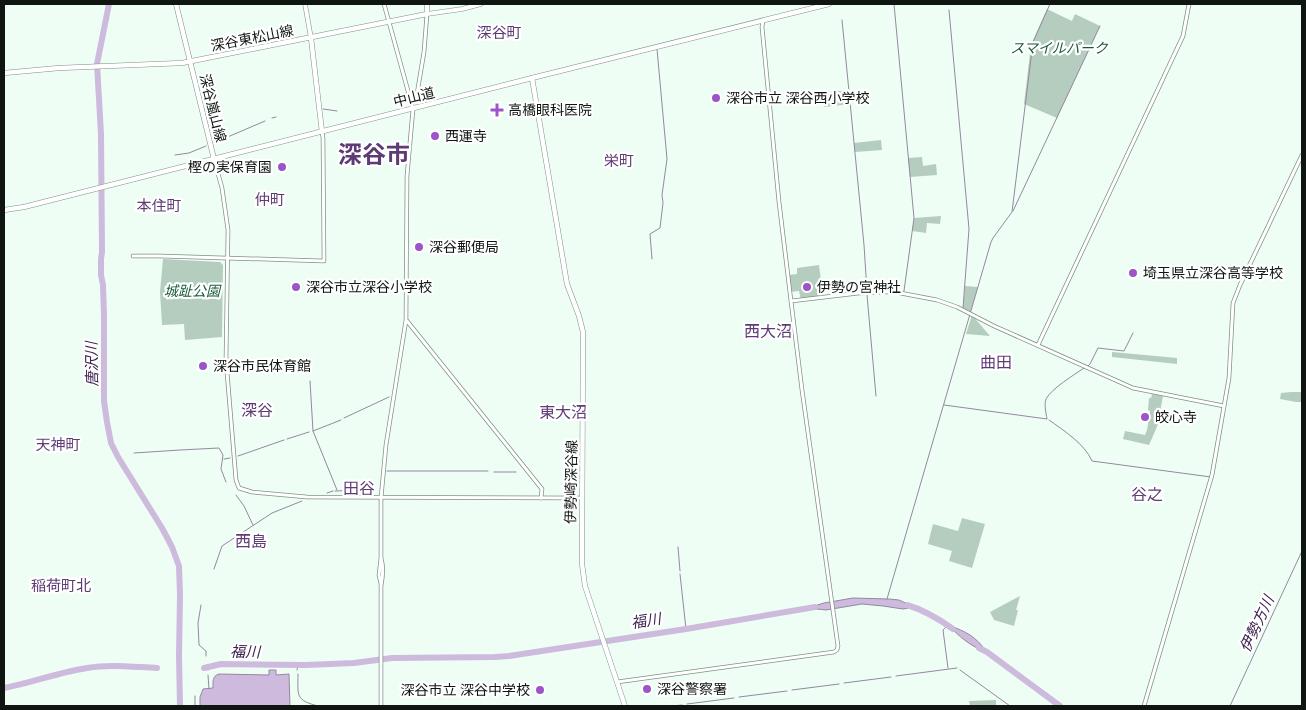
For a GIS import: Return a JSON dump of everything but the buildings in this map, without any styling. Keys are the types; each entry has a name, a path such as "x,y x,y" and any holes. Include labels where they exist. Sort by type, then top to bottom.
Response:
{"main road":[{"name":"深谷嵐山線","path":"176,4 214,159"},
{"path":"305,4 311,38 481,4"},
{"path":"428,4 428,14"},
{"name":"中山道","path":"4,210 107,187 829,4"},
{"name":"深谷東松山線","path":"4,73 93,66 165,64 311,38 322,132"},
{"name":"伊勢崎深谷線","path":"532,78 567,284 583,332 583,576 625,706"}],"street":[{"path":"381,706 381,586 379,575 382,558 381,498 386,445 406,320 407,176 413,109 384,4"},
{"path":"1038,345 1183,36 1190,4"},
{"path":"417,94 428,14"},
{"path":"617,682 834,652 838,646 791,301 778,188 762,27 763,20"},
{"path":"133,256 324,261 322,132"},
{"path":"1144,706 1212,478 1230,362 1233,303 1302,155"},
{"path":"214,159 226,209 229,244 226,360 238,488 252,492 307,497 583,498"},
{"path":"791,301 866,293 895,292 937,300 957,307 994,326 1133,388 1224,406"},
{"path":"406,320 542,489 541,498"}],"green space":[{"name":"スマイルパーク","path":"1047,9 1072,21 1075,14 1100,26 1057,118 1024,104 1031,45"},
{"path":"849,90 850,104 824,107 823,93"},
{"path":"881,140 882,150 855,152 854,143"},
{"path":"922,157 923,166 936,164 937,175 910,177 908,158"},
{"path":"941,216 940,224 927,223 926,233 912,231 914,218"},
{"name":"城趾公園","path":"163,259 220,262 223,265 222,337 185,340 184,324 162,325 160,292"},
{"path":"819,265 823,297 801,300 799,291 790,292 788,275 797,274 797,268"},
{"path":"965,286 978,287 970,313 963,310"},
{"path":"972,315 990,336 966,334"},
{"path":"1112,352 1177,358 1177,364 1112,357"},
{"path":"1302,392 1302,402 1280,399 1281,393"},
{"path":"1152,394 1163,396 1160,412 1163,413 1149,445 1123,439 1125,431 1145,435 1150,411 1148,410 1149,398 1151,398"},
{"path":"962,518 985,524 972,568 949,561 952,551 928,544 933,524 958,531"},
{"path":"1020,596 1014,626 994,620 990,612"},
{"path":"996,700 996,706 970,706 969,701"}],"shaded area":[{"path":"853,598 899,600 914,607 903,609 862,604 826,610 808,608"},
{"path":"948,625 970,635 987,652 966,641"},
{"path":"269,670 276,670 276,675 289,674 290,706 200,706 200,697 203,689 213,688 215,676 219,674 269,675"}],"waterway":[{"name":"唐沢川","path":"109,4 97,64 101,134 101,275 104,315 104,401 111,443 162,528 179,566 180,706"},
{"path":"894,4 914,218 904,291"},
{"path":"887,599 991,242 1012,212 1033,42 1050,4"},
{"path":"949,10 969,229 963,308"},
{"path":"842,20 867,291"},
{"path":"1013,211 1100,26"},
{"path":"652,259 650,234 660,228 667,159 657,49"},
{"path":"323,109 337,111"},
{"path":"272,118 276,117"},
{"path":"216,142 265,121"},
{"path":"175,155 189,153 206,146"},
{"path":"867,295 876,396"},
{"path":"1088,366 1098,348 1124,351 1133,333"},
{"path":"944,405 1047,419 1046,399 1053,390 1084,368"},
{"path":"310,381 313,431 337,490"},
{"path":"344,418 389,397"},
{"path":"313,431 341,420"},
{"path":"1049,420 1079,443 1092,461 1211,477"},
{"path":"287,439 309,432"},
{"path":"238,456 284,440"},
{"path":"134,453 219,448 223,455 221,469 226,482"},
{"path":"224,459 230,458"},
{"path":"387,471 488,471"},
{"path":"494,472 516,472"},
{"path":"335,491 360,490"},
{"path":"327,493 333,491"},
{"path":"236,495 244,506 253,525"},
{"path":"214,569 222,546 272,513 302,501"},
{"path":"678,547 680,571"},
{"name":"伊勢方川","path":"1230,706 1302,551"},
{"path":"680,574 686,629"},
{"path":"201,605 198,623 199,645 206,651 206,656"},
{"name":"福川","path":"907,605 931,615 953,629"},
{"name":"福川","path":"204,668 221,664 306,665 354,663 392,658 509,656 815,607"},
{"path":"948,625 943,630 948,668"},
{"name":"福川","path":"979,648 1060,706"},
{"name":"福川","path":"207,665 208,670"},
{"name":"福川","path":"297,670 298,666"},
{"name":"福川","path":"4,688 66,672 96,667 157,668"},
{"path":"896,676 957,668"},
{"path":"960,670 1010,706"},
{"path":"298,674 299,696 305,702 318,706"},
{"path":"208,675 209,689"},
{"path":"844,683 891,677"},
{"path":"792,690 839,684"},
{"path":"739,697 787,691"},
{"path":"195,696 195,706"},
{"path":"687,704 734,698"},
{"path":"672,706 682,705"}],"place":[{"name":"深谷市立 深谷西小学校","path":"716,98"},
{"name":"高橋眼科医院","path":"497,110"},
{"name":"西運寺","path":"435,136"},
{"name":"樫の実保育園","path":"282,167"},
{"name":"深谷郵便局","path":"419,247"},
{"name":"埼玉県立深谷高等学校","path":"1133,273"},
{"name":"深谷市立深谷小学校","path":"296,287"},
{"name":"伊勢の宮神社","path":"807,287"},
{"name":"深谷市民体育館","path":"203,366"},
{"name":"皎心寺","path":"1145,417"},
{"name":"深谷警察署","path":"647,689"},
{"name":"深谷市立 深谷中学校","path":"540,690"}],"district":[{"name":"深谷町","path":"499,33"},
{"name":"深谷市","path":"374,155"},
{"name":"栄町","path":"619,161"},
{"name":"仲町","path":"270,200"},
{"name":"本住町","path":"159,206"},
{"name":"西大沼","path":"768,331"},
{"name":"曲田","path":"996,362"},
{"name":"深谷","path":"257,410"},
{"name":"東大沼","path":"563,412"},
{"name":"天神町","path":"58,445"},
{"name":"田谷","path":"359,488"},
{"name":"谷之","path":"1147,494"},
{"name":"西島","path":"251,541"},
{"name":"稲荷町北","path":"61,586"}]}
